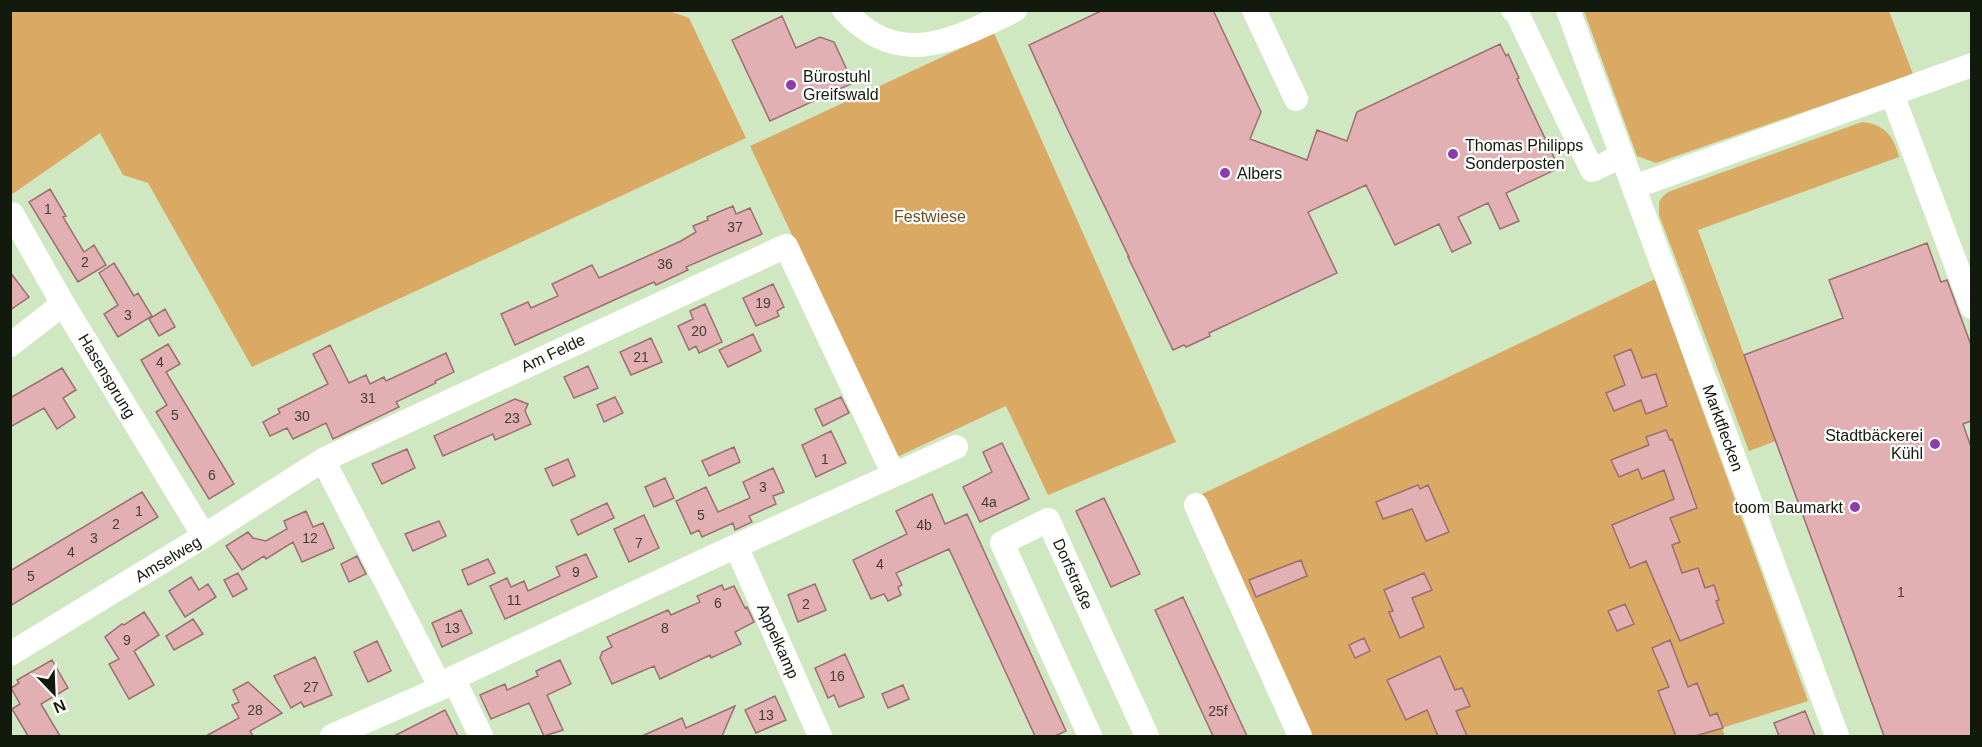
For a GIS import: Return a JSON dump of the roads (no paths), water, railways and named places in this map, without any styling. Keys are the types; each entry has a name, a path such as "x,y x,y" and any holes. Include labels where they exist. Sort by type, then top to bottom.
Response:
{"street":[{"path":"844,10 859,27 879,38 911,46 957,38 1015,10"},
{"path":"1254,10 1296,99"},
{"path":"1513,10 1516,11 1592,170 1622,156"},
{"name":"Marktflecken","path":"1568,10 1837,736"},
{"path":"1634,187 1971,65"},
{"path":"1892,94 1971,307"},
{"name":"Hasensprung","path":"12,214 63,304 204,536"},
{"name":"Am Felde","path":"323,460 786,246 894,475"},
{"path":"10,345 63,304"},
{"path":"333,736 736,546 956,447"},
{"path":"323,460 447,683 481,736"},
{"name":"Amselweg","path":"10,654 204,536 323,460"},
{"path":"1196,505 1300,736"},
{"name":"Dorfstraße","path":"1090,736 1002,543 1048,520 1147,736"},
{"name":"Appelkamp","path":"736,546 820,736"}],"place":[{"name":"Bürostuhl Greifswald","path":"791,85"},
{"name":"Thomas Philipps Sonderposten","path":"1453,154"},
{"name":"Albers","path":"1225,173"},
{"name":"Stadtbäckerei Kühl","path":"1935,444"},
{"name":"toom Baumarkt","path":"1855,507"}],"park label":[{"name":"Festwiese","path":"930,216"}]}
